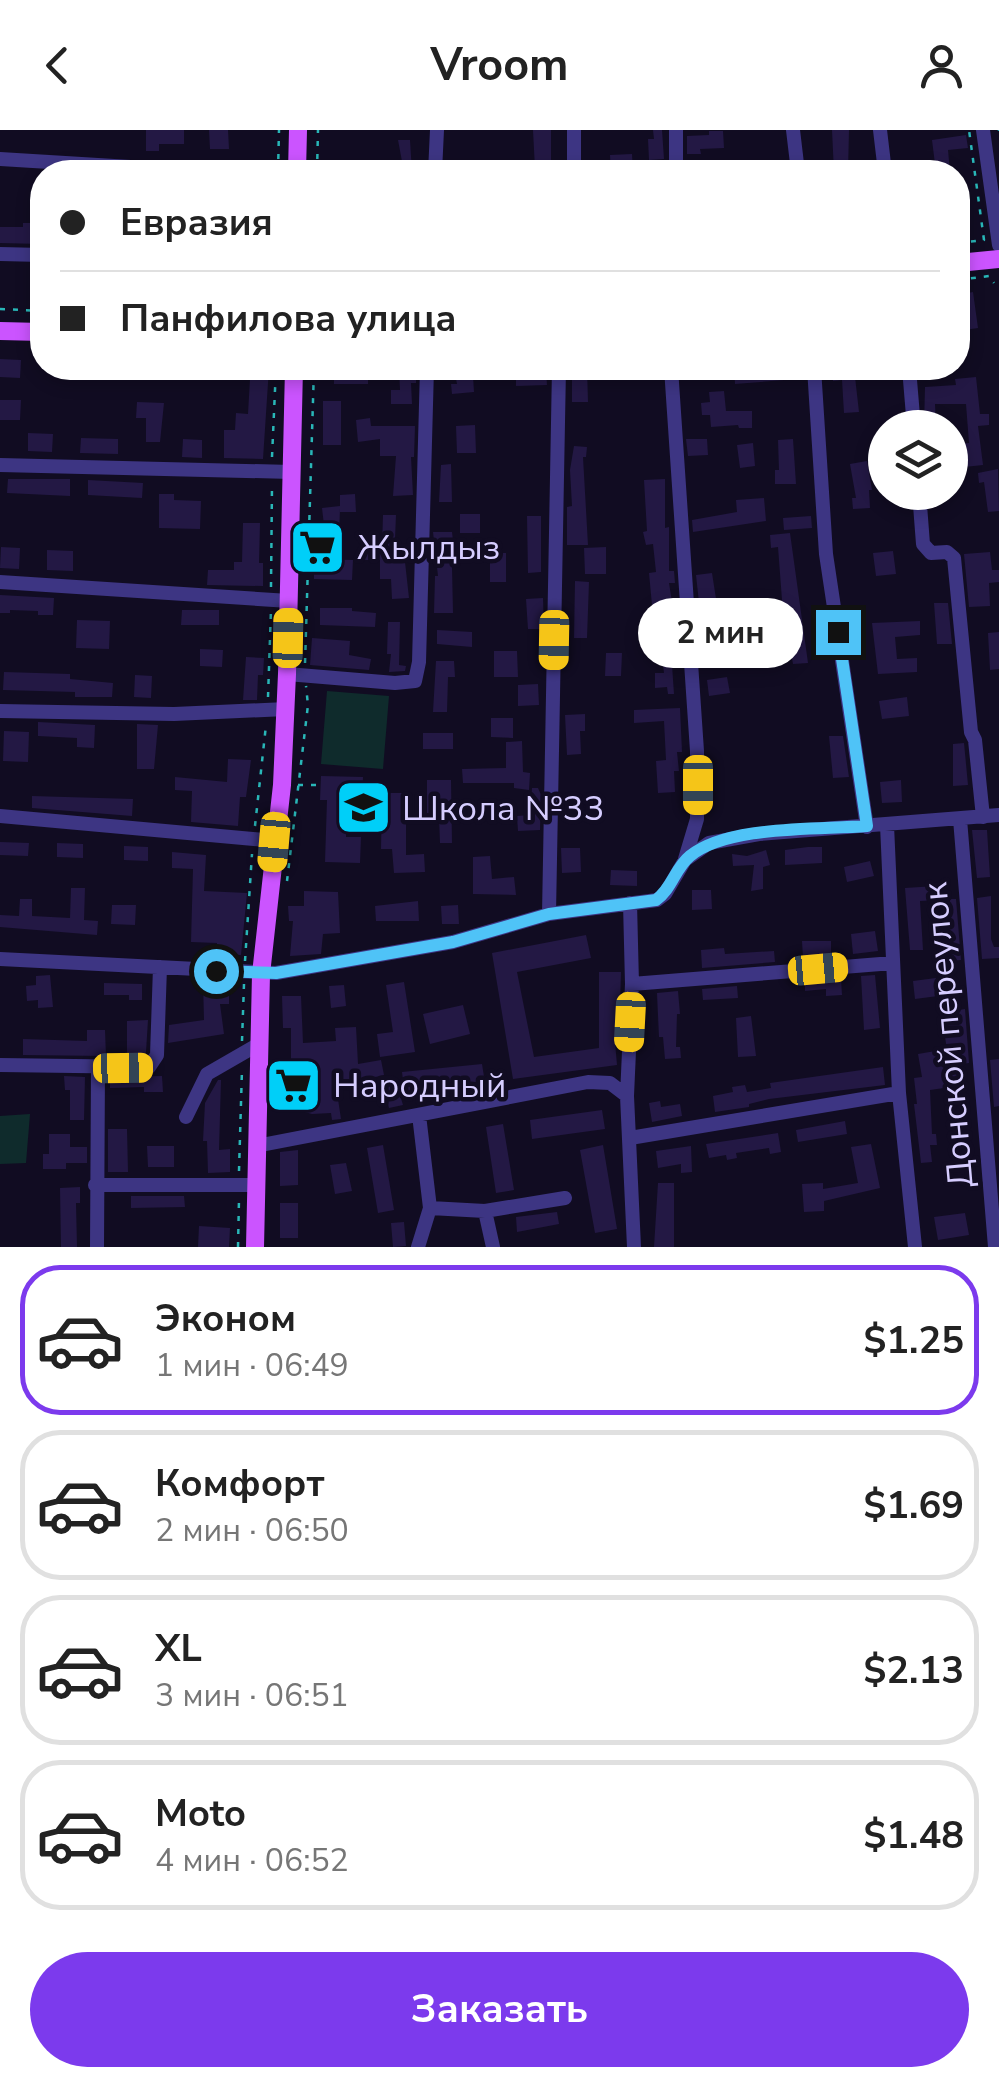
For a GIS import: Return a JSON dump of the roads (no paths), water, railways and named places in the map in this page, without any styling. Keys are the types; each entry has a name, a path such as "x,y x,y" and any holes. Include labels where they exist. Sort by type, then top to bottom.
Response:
{"main road":[{"path":"297,160 298,130"},
{"path":"970,262 999,259"},
{"path":"0,331 30,332"},
{"path":"255,1247 248,1185 256,1146 250,1048 252,974 282,785 277,710 287,674 280,601 292,472 294,380"}],"street":[{"path":"436,130 436,160"},
{"path":"574,130 574,160"},
{"path":"676,130 676,160"},
{"path":"793,130 797,160"},
{"path":"880,130 884,160"},
{"path":"983,130 999,245"},
{"path":"0,159 30,161"},
{"path":"0,254 30,255"},
{"path":"287,674 415,682 419,662 427,380"},
{"path":"549,914 558,380"},
{"path":"0,959 252,974 453,942 549,914 656,900 665,894 685,860 698,819 697,751 672,380"},
{"path":"815,380 826,554 867,826"},
{"path":"910,380 912,410"},
{"path":"0,464 292,472"},
{"path":"685,860 709,843 759,834 991,816 970,732 954,558 947,552 931,553 923,544 920,510"},
{"path":"0,582 280,601"},
{"path":"0,711 174,714 277,710"},
{"path":"0,816 274,842"},
{"name":"Донской переулок","path":"960,819 996,1247"},
{"path":"887,826 899,1093 915,1247"},
{"path":"618,1247 634,1245 627,1096 632,984 630,904"},
{"path":"632,984 893,963"},
{"path":"0,1066 149,1067 158,1055 160,967"},
{"path":"186,1116 206,1074 250,1048"},
{"path":"96,1247 98,1068"},
{"path":"256,1146 588,1082 610,1083 627,1096"},
{"path":"630,1138 899,1093"},
{"path":"418,1247 430,1208 419,1115"},
{"path":"95,1184 248,1185"},
{"path":"430,1208 485,1211 565,1198"},
{"path":"485,1211 493,1247"}],"place":[{"name":"Жылдыз","path":"318,547"},
{"name":"Школа №33","path":"363,808"},
{"name":"Народный","path":"294,1085"}]}
